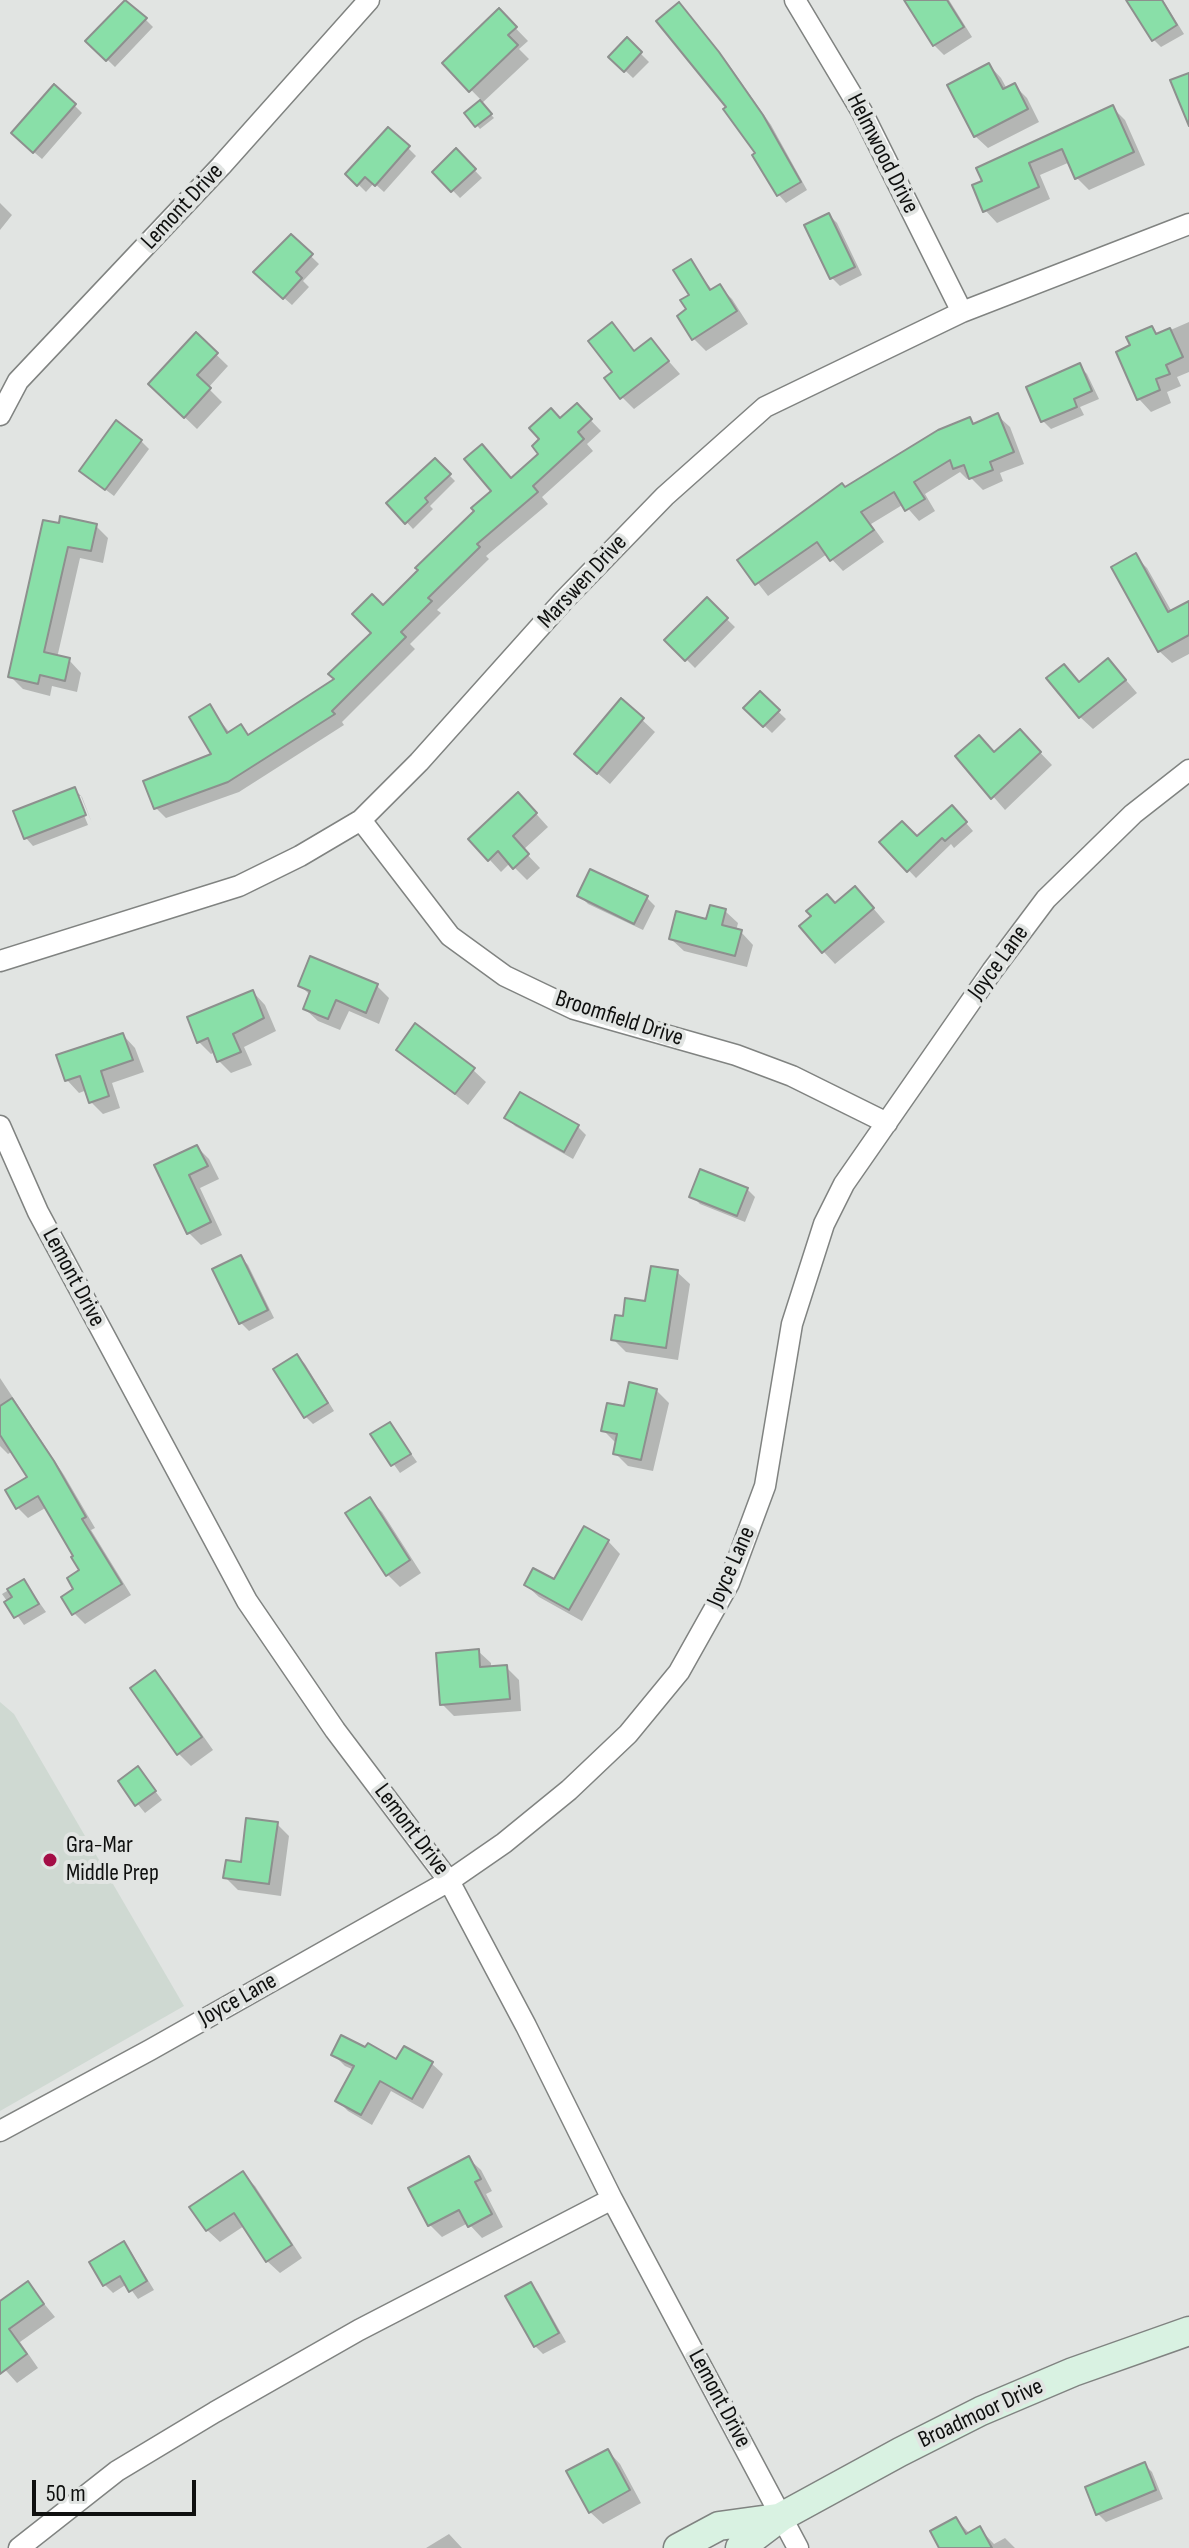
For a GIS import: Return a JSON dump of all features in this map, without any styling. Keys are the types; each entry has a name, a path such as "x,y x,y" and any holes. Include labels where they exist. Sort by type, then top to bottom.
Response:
{"main road":[{"name":"Broadmoor Drive","path":"740,2548 781,2517 981,2411 1073,2372 1189,2331"},
{"name":"Broadmoor Drive","path":"678,2548 719,2526 781,2517"}],"street":[{"name":"Lemont Drive","path":"0,415 18,381 221,166 369,0"},
{"name":"Helmwood Drive","path":"795,0 862,112 962,312"},
{"name":"Marswen Drive","path":"0,961 239,886 300,856 361,820 419,762 564,600 665,496 765,407 962,312 1189,224"},
{"name":"Joyce Lane","path":"0,2131 449,1881 504,1843 569,1790 628,1734 679,1672 729,1583 765,1486 792,1324 824,1224 844,1184 992,971 1046,899 1133,814 1189,770"},
{"name":"Broomfield Drive","path":"361,820 450,936 505,976 574,1009 736,1055 792,1076 887,1123"},
{"name":"Lemont Drive","path":"0,1126 38,1212 247,1601 335,1730 449,1881 612,2199 798,2548"},
{"path":"19,2548 117,2471 215,2412 359,2330 612,2199"}],"shaded area":[{"name":"Gra-Mar Middle Prep","path":"0,1702 14,1714 184,2006 0,2111"}],"building":[{"path":"125,0 147,18 106,61 85,41"},
{"path":"904,0 947,0 964,27 933,46"},
{"path":"1126,0 1162,0 1177,25 1152,41"},
{"path":"679,2 763,115 801,182 777,196 752,155 755,153 723,109 726,107 656,21"},
{"path":"499,8 517,27 508,35 518,45 469,92 442,63"},
{"path":"627,37 642,52 624,72 608,57"},
{"path":"989,63 1003,89 1015,83 1028,109 974,137 947,85"},
{"path":"1189,73 1189,126 1170,80"},
{"path":"54,84 76,104 33,153 11,133"},
{"path":"480,100 492,114 475,127 464,113"},
{"path":"1113,105 1134,152 1075,179 1062,149 1029,163 1039,187 983,212 972,185 982,181 976,168"},
{"path":"388,127 410,146 375,186 365,177 357,186 345,174"},
{"path":"456,148 476,169 451,192 432,172"},
{"path":"829,213 855,267 830,279 804,225"},
{"path":"291,234 313,254 296,272 302,278 283,299 253,272"},
{"path":"691,259 710,290 720,284 737,311 692,340 677,316 686,309 680,300 689,295 673,270"},
{"path":"612,322 634,351 651,338 669,361 620,399 604,378 612,372 588,341"},
{"path":"1152,326 1156,334 1170,328 1183,357 1166,365 1170,374 1156,379 1160,390 1137,400 1116,352 1130,345 1126,337"},
{"path":"196,332 218,353 197,375 211,388 184,418 148,384"},
{"path":"1080,363 1092,391 1074,399 1077,407 1041,422 1026,387"},
{"path":"577,403 592,419 578,432 584,439 533,486 538,492 477,544 480,547 428,598 432,601 401,632 406,637 332,711 335,714 228,782 154,809 143,781 211,754 189,717 210,704 227,733 241,724 248,735 334,679 328,674 371,633 352,614 372,594 383,605 418,570 415,568 474,511 471,508 491,491 464,459 482,444 511,478 538,454 532,446 539,439 529,428 551,408 560,418"},
{"path":"998,413 1014,452 990,462 993,470 969,479 964,465 953,469 950,460 914,482 925,499 905,511 894,492 861,512 874,530 830,561 817,542 755,585 737,560 842,483 845,487 938,430 970,417 973,424"},
{"path":"116,420 142,440 105,490 79,471"},
{"path":"435,458 451,474 425,498 428,502 405,524 386,503"},
{"path":"60,516 97,524 91,551 68,547 44,652 70,658 65,681 40,675 38,684 8,677 43,520 59,523"},
{"path":"1136,553 1168,612 1189,601 1189,635 1158,652 1111,567"},
{"path":"707,597 728,618 685,661 664,640"},
{"path":"1108,658 1126,680 1079,718 1046,678 1064,664 1079,682"},
{"path":"760,691 780,710 763,727 743,708"},
{"path":"621,698 644,718 597,774 574,754"},
{"path":"1020,729 1041,752 991,799 955,756 979,735 994,752"},
{"path":"75,787 86,815 24,839 13,811"},
{"path":"518,792 537,813 513,836 529,854 513,869 498,851 488,861 468,839"},
{"path":"952,805 967,822 945,841 942,838 907,872 879,842 902,821 917,836"},
{"path":"590,869 648,896 634,924 577,896"},
{"path":"855,886 874,908 822,953 799,926 811,916 806,911 827,894 835,903"},
{"path":"710,905 726,909 722,925 742,930 735,956 669,939 676,911 706,919"},
{"path":"310,956 378,984 366,1013 336,1000 328,1019 303,1009 310,991 298,986"},
{"path":"253,990 264,1018 233,1034 241,1052 217,1062 208,1038 197,1043 187,1017"},
{"path":"415,1023 475,1068 455,1094 396,1050"},
{"path":"123,1033 133,1060 101,1071 109,1096 89,1103 80,1076 65,1081 56,1055"},
{"path":"520,1092 579,1125 564,1152 504,1118"},
{"path":"197,1145 208,1166 189,1175 211,1222 187,1234 154,1165"},
{"path":"700,1169 748,1188 737,1216 689,1197"},
{"path":"241,1255 268,1310 239,1324 212,1269"},
{"path":"651,1266 678,1270 666,1348 611,1340 615,1315 623,1316 625,1298 645,1301"},
{"path":"297,1354 328,1403 304,1418 273,1369"},
{"path":"629,1382 657,1389 641,1460 613,1454 617,1434 601,1431 607,1403 624,1406"},
{"path":"12,1398 54,1461 86,1517 82,1519 122,1584 72,1615 61,1597 73,1589 67,1578 79,1570 73,1556 38,1496 16,1509 5,1490 27,1477 0,1435 0,1406"},
{"path":"390,1422 411,1454 391,1466 370,1434"},
{"path":"370,1497 410,1560 386,1576 345,1513"},
{"path":"584,1526 609,1540 569,1610 524,1585 533,1568 554,1579"},
{"path":"24,1579 39,1604 14,1618 4,1602 12,1597 7,1589"},
{"path":"479,1649 480,1667 507,1665 510,1699 440,1705 436,1653"},
{"path":"155,1670 202,1737 177,1755 130,1688"},
{"path":"138,1766 156,1791 135,1806 118,1781"},
{"path":"246,1818 278,1822 269,1884 223,1878 226,1860 241,1862"},
{"path":"341,2035 365,2047 368,2043 396,2059 404,2046 433,2062 412,2099 380,2081 361,2115 335,2101 354,2066 331,2055"},
{"path":"469,2156 481,2179 475,2182 492,2214 468,2227 459,2210 428,2226 408,2188"},
{"path":"243,2171 292,2245 266,2262 234,2213 206,2231 189,2207"},
{"path":"124,2241 147,2281 129,2292 120,2276 103,2286 89,2262"},
{"path":"28,2281 44,2304 9,2329 27,2354 0,2374 0,2301"},
{"path":"531,2282 559,2333 534,2347 505,2296"},
{"path":"608,2449 630,2490 589,2513 566,2471"},
{"path":"1145,2462 1156,2490 1096,2515 1085,2487"},
{"path":"956,2517 966,2534 980,2526 992,2548 939,2548 930,2531"}],"place":[{"name":"Gra-Mar Middle Prep","path":"50,1860"}]}
